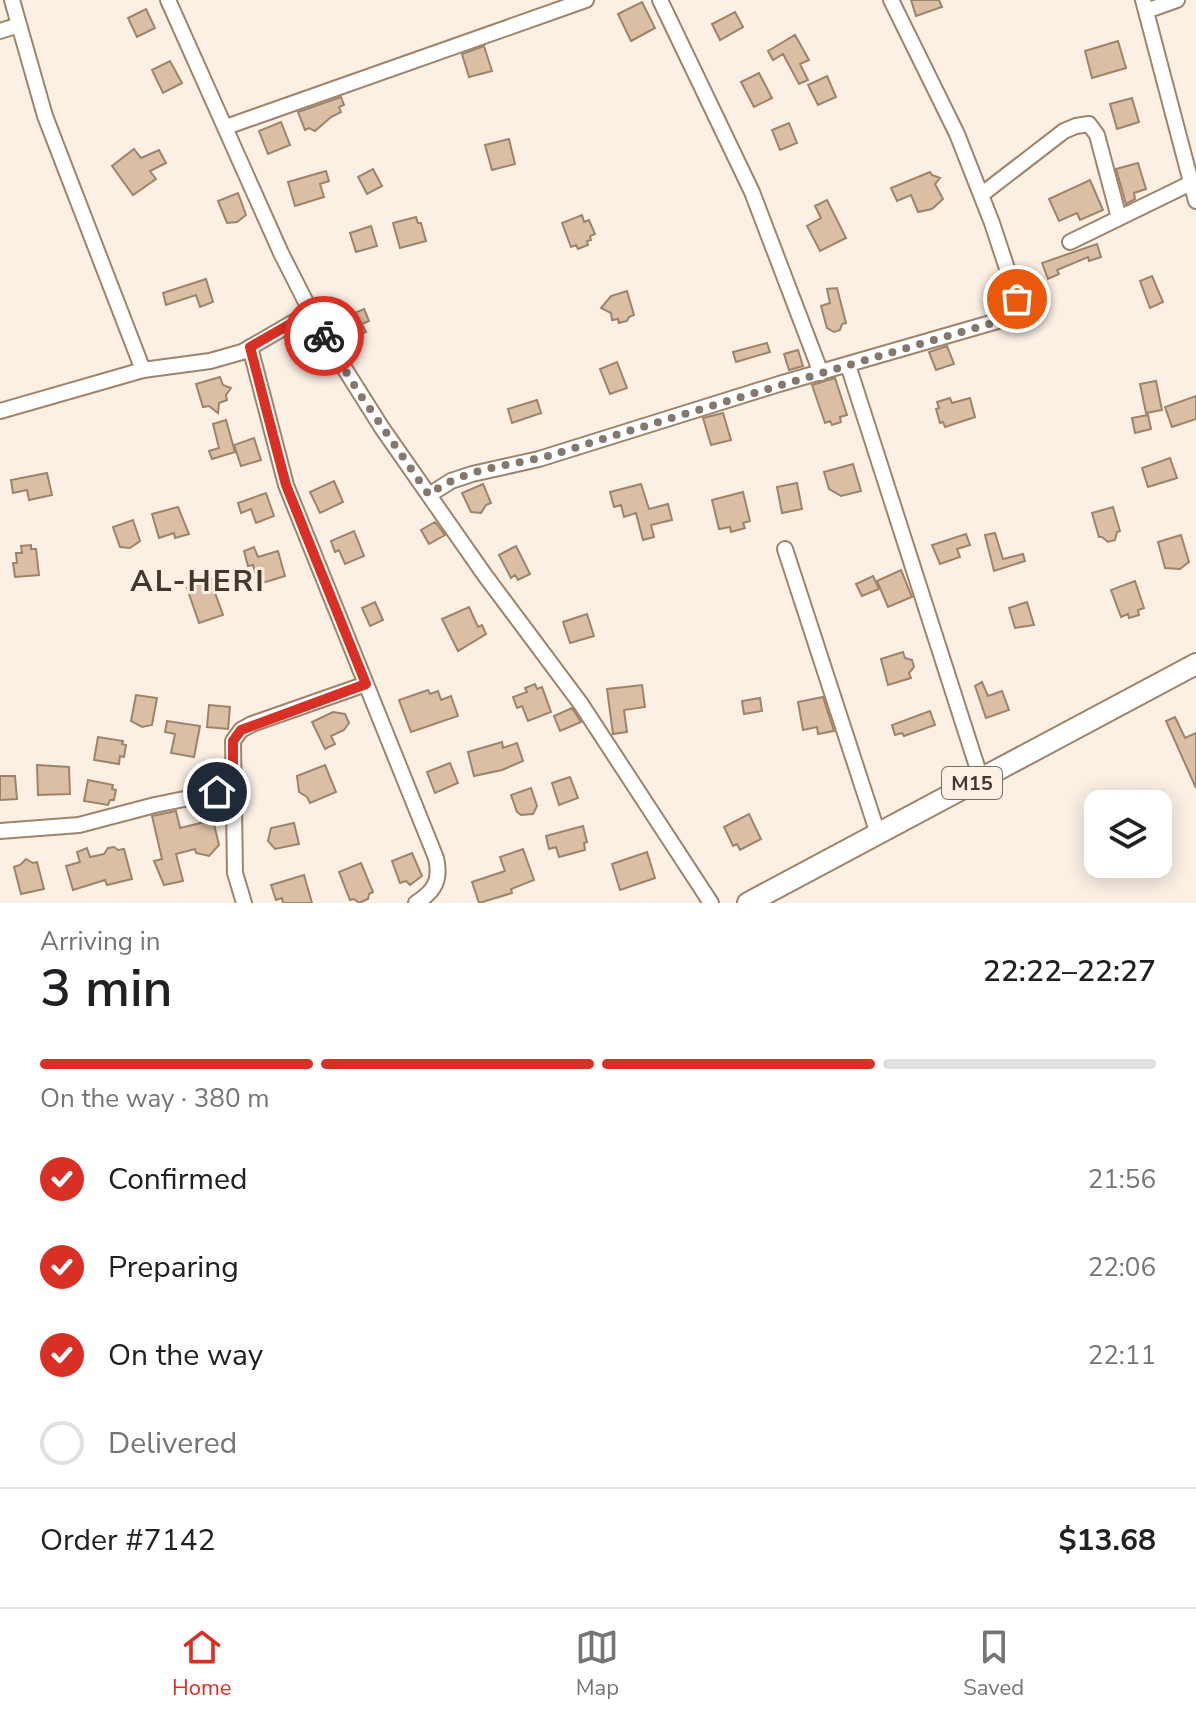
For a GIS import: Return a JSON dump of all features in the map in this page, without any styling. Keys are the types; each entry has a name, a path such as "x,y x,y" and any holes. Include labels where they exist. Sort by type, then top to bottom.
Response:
{"highway":[{"name":"M15","path":"748,903 1196,664"}],"street":[{"path":"12,0 45,116 143,370"},
{"path":"168,0 281,253 311,312 359,393 581,704 711,903"},
{"path":"226,127 545,7 586,0"},
{"path":"660,0 752,192 821,373"},
{"path":"429,495 451,481 472,474 539,459 1018,313 1017,299 957,134 891,0"},
{"path":"1070,242 1119,218 1194,190 1144,5 1177,0"},
{"path":"0,31 19,25"},
{"path":"981,195 1064,131 1089,124 1097,135 1119,218"},
{"path":"0,411 143,370 210,361 250,347 311,312"},
{"path":"250,347 286,485 436,858 437,884 416,903"},
{"path":"848,365 981,779"},
{"path":"785,549 878,834"},
{"path":"244,903 235,873 233,741 241,730 366,684"},
{"path":"0,831 79,825 233,789"}],"building":[{"path":"911,0 939,0 942,7 916,16"},
{"path":"642,2 655,28 631,41 618,14"},
{"path":"146,9 155,28 137,37 128,18"},
{"path":"735,12 743,27 720,40 712,24"},
{"path":"795,35 809,60 800,64 808,80 799,84 783,54 773,60 768,51"},
{"path":"1118,41 1126,68 1092,78 1085,51"},
{"path":"484,46 492,71 469,77 462,54"},
{"path":"170,61 182,83 163,93 152,70"},
{"path":"759,73 772,98 754,107 741,82"},
{"path":"827,76 836,97 818,105 808,85"},
{"path":"341,97 344,105 339,107 341,112 315,131 305,130 298,112"},
{"path":"1132,98 1139,122 1117,129 1110,104"},
{"path":"281,122 290,145 268,154 259,131"},
{"path":"789,123 797,143 780,150 772,130"},
{"path":"509,139 515,164 492,170 485,145"},
{"path":"134,149 141,158 159,150 166,163 150,171 156,179 133,195 112,166"},
{"path":"1138,163 1146,189 1134,193 1135,199 1126,204 1116,169"},
{"path":"373,169 382,186 367,194 358,177"},
{"path":"326,171 329,181 320,184 324,197 295,206 288,182"},
{"path":"930,172 940,178 935,184 943,199 932,209 918,212 911,195 897,201 891,188"},
{"path":"1090,180 1103,210 1080,220 1077,213 1059,221 1049,199"},
{"path":"238,193 246,215 237,222 227,223 218,201"},
{"path":"827,200 846,238 820,251 807,226 821,218 815,206"},
{"path":"582,215 584,222 589,220 595,234 590,236 588,245 578,249 576,245 571,247 562,223"},
{"path":"416,217 426,241 400,248 393,223"},
{"path":"371,226 377,246 356,252 350,233"},
{"path":"1097,244 1101,257 1089,261 1088,257 1057,270 1059,274 1048,279 1042,263"},
{"path":"1152,276 1163,302 1150,308 1140,281"},
{"path":"206,279 213,302 200,307 196,295 166,305 163,293"},
{"path":"837,288 846,323 834,332 827,328 821,306 830,303 827,289"},
{"path":"627,291 634,315 619,323 618,319 612,320 611,313 601,308 611,296"},
{"path":"364,309 369,321 362,324 366,332 349,339 341,319"},
{"path":"767,343 770,352 736,362 733,352"},
{"path":"947,346 954,364 936,370 929,352"},
{"path":"798,350 803,366 789,370 784,354"},
{"path":"617,362 627,388 610,394 600,369"},
{"path":"220,377 223,385 231,388 226,395 227,400 219,403 218,413 209,406 203,407 196,384"},
{"path":"835,378 847,415 840,417 841,422 832,425 830,421 825,423 812,385"},
{"path":"1156,381 1162,410 1146,413 1140,384"},
{"path":"1196,396 1196,419 1172,427 1165,407"},
{"path":"950,398 952,403 970,398 975,417 945,427 943,422 940,423 937,402"},
{"path":"537,400 541,413 512,423 508,409"},
{"path":"723,413 731,440 711,445 703,418"},
{"path":"1148,415 1151,429 1135,433 1132,418"},
{"path":"226,420 235,452 212,459 209,451 219,448 213,424"},
{"path":"254,438 261,460 241,466 234,445"},
{"path":"1170,458 1177,478 1148,487 1142,468"},
{"path":"853,464 861,491 841,496 829,489 824,472"},
{"path":"47,473 52,495 29,500 27,490 13,493 11,480"},
{"path":"334,481 343,502 320,513 310,492"},
{"path":"797,483 802,509 782,513 777,487"},
{"path":"483,484 491,503 481,513 471,512 462,493"},
{"path":"641,484 649,509 668,504 672,520 651,525 654,537 643,540 636,513 624,517 621,505 614,507 610,492"},
{"path":"743,492 750,521 743,523 745,528 731,532 730,527 719,529 712,500"},
{"path":"266,493 274,516 256,523 251,509 241,513 238,503"},
{"path":"178,507 189,534 175,538 174,533 159,538 152,514"},
{"path":"1113,507 1120,531 1115,540 1108,542 1099,537 1092,513"},
{"path":"133,520 140,541 130,548 120,547 113,527"},
{"path":"435,522 445,535 429,544 421,530"},
{"path":"354,531 364,556 345,564 331,541"},
{"path":"995,533 1003,559 1023,554 1025,561 994,571 985,535"},
{"path":"966,534 970,545 957,549 960,557 940,564 932,545"},
{"path":"1181,535 1189,562 1180,569 1165,568 1158,542"},
{"path":"31,545 31,549 36,549 39,575 15,577 13,563 17,563 16,553 22,553 21,546"},
{"path":"516,546 530,574 518,580 515,575 511,578 499,555"},
{"path":"254,547 258,557 278,551 285,576 259,584 253,565 248,566 244,551"},
{"path":"901,570 912,597 888,607 877,581"},
{"path":"873,576 879,589 862,596 856,584"},
{"path":"215,578 218,589 214,590 223,615 199,623 187,588"},
{"path":"1135,581 1144,608 1138,610 1139,615 1121,617 1111,590"},
{"path":"375,602 383,620 370,626 362,608"},
{"path":"1027,602 1034,625 1015,628 1009,608"},
{"path":"469,607 478,627 482,625 486,634 458,651 442,619"},
{"path":"587,614 594,636 570,643 563,622"},
{"path":"903,652 905,658 912,660 911,678 888,685 881,659"},
{"path":"982,682 988,696 1002,691 1009,710 986,718 975,686"},
{"path":"535,684 537,689 542,687 551,712 528,721 522,706 517,708 513,697 527,692 525,688"},
{"path":"642,685 645,707 624,710 627,732 613,734 607,689"},
{"path":"428,690 430,694 438,691 441,700 451,696 458,716 411,732 399,700"},
{"path":"136,695 157,698 152,725 142,727 131,721"},
{"path":"823,697 834,731 818,734 817,727 803,730 798,702"},
{"path":"760,698 762,711 744,714 742,701"},
{"path":"209,705 230,707 228,729 207,727"},
{"path":"572,708 581,722 560,731 554,716"},
{"path":"930,711 935,725 904,736 902,733 895,735 892,725"},
{"path":"333,712 345,714 349,723 344,730 331,736 335,744 325,749 312,722"},
{"path":"1175,717 1185,738 1196,733 1196,788 1166,721"},
{"path":"167,721 200,726 194,757 171,753 175,734 165,732"},
{"path":"98,737 123,741 122,744 126,745 124,757 120,756 119,764 94,760"},
{"path":"502,742 503,748 517,743 523,761 502,770 474,776 468,752"},
{"path":"450,763 458,783 435,793 427,772"},
{"path":"37,765 69,767 70,794 38,795"},
{"path":"325,765 336,792 310,803 299,792 297,776"},
{"path":"0,776 15,776 17,799 0,800"},
{"path":"570,777 578,798 559,805 552,783"},
{"path":"88,780 113,785 112,789 116,790 114,800 110,800 108,805 84,801"},
{"path":"531,788 537,806 533,814 521,815 511,795"},
{"path":"176,811 180,828 213,820 219,845 209,856 196,853 195,849 176,854 183,881 164,885 154,861 162,859 152,816"},
{"path":"749,814 761,839 740,850 737,844 733,846 724,827"},
{"path":"294,823 299,844 275,849 268,841 271,828"},
{"path":"583,826 587,842 584,843 585,850 559,857 556,847 549,849 546,836"},
{"path":"87,848 90,857 104,854 108,848 124,849 132,879 107,885 105,880 73,890 66,866 80,862 77,852"},
{"path":"523,849 534,880 511,889 512,893 479,903 472,882 505,871 500,857"},
{"path":"647,852 655,878 620,890 612,864"},
{"path":"412,853 422,876 410,885 406,881 400,883 392,861"},
{"path":"26,859 37,862 44,889 21,894 14,867"},
{"path":"361,863 373,892 368,899 359,903 350,900 339,872"},
{"path":"304,875 312,903 283,903 282,898 276,900 271,885"}],"way so far":[{"path":"324,336 429,495 451,481 472,474 539,459 779,384 1015,316 1019,308 1017,299"}],"district":[{"name":"AL-HERI","path":"198,581"}],"route":[{"path":"217,792 233,789 233,741 241,730 366,684 286,485 250,347 311,312 324,336"}]}
